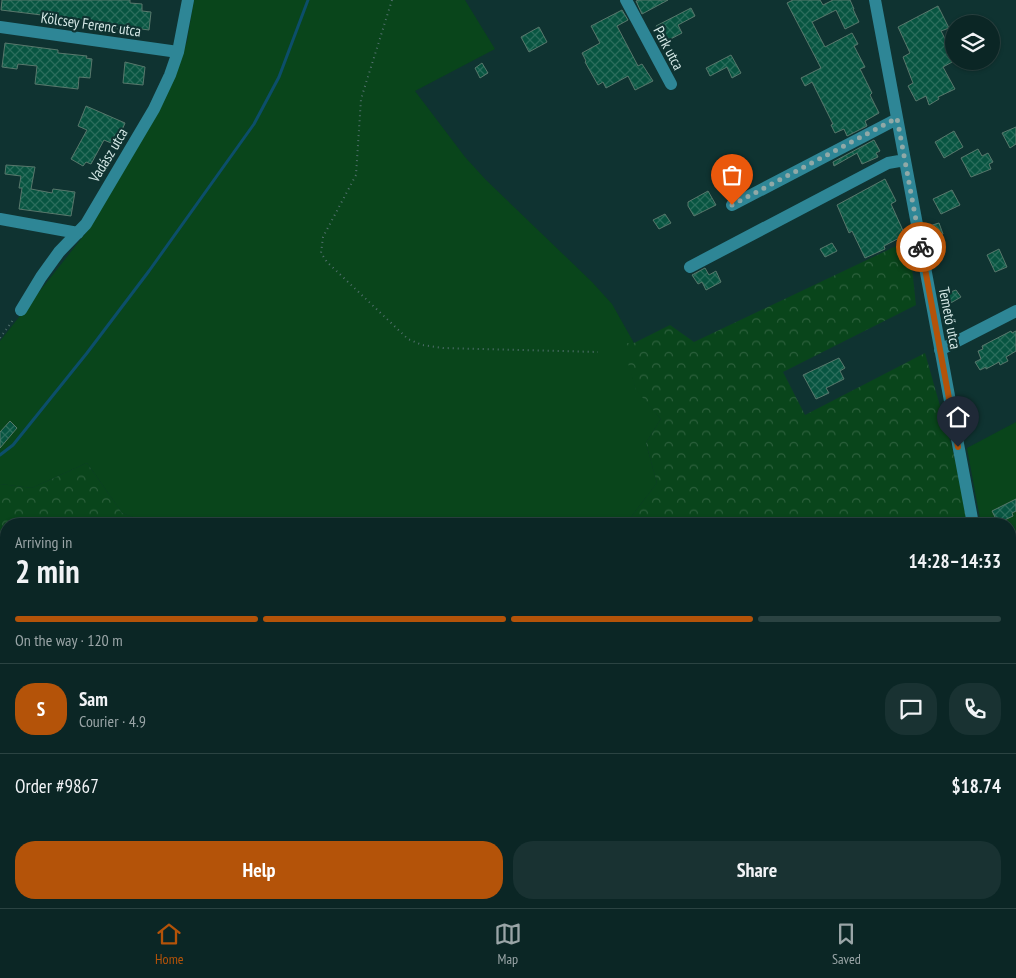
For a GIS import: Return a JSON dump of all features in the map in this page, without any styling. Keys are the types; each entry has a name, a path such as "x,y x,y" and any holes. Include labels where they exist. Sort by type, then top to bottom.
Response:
{"street":[{"name":"Vadász utca","path":"21,310 59,252 86,224 154,109 170,75 178,52 188,0"},
{"name":"Park utca","path":"626,0 671,84"},
{"name":"Temető utca","path":"875,0 972,518"},
{"name":"Kölcsey Ferenc utca","path":"0,27 178,52"},
{"path":"732,205 897,118"},
{"path":"690,267 888,163 904,160"},
{"path":"0,219 78,234"},
{"path":"940,350 1016,311"}],"path":[{"path":"392,0 361,99 356,175 324,237 321,252 327,262 408,339 422,345 443,348 598,352"},
{"path":"0,338 21,310"}],"green space":[{"path":"194,0 465,0 495,49 415,91 465,157 486,180 592,282 612,304 634,343 623,343 636,389 661,419 646,443 657,483 631,518 135,518 122,513 87,463 32,488 0,484 0,341 89,229 174,76 187,41"},
{"path":"909,240 916,305 783,372 805,415 925,353 954,455 967,518 631,518 657,483 646,443 661,419 636,390 622,343 634,343 670,325 694,342"},
{"path":"1016,422 1016,518 980,518 967,448"},
{"path":"87,463 122,513 135,518 0,518 0,484 32,488"}],"building":[{"path":"2,0 130,0 130,3 142,4 142,11 151,12 149,30 119,26 119,29 99,26 99,24 65,20 66,18 1,10"},
{"path":"668,0 642,14 636,1"},
{"path":"793,0 820,0 823,5 833,0 850,0 854,9 859,22 845,29 836,10 812,22 825,47 852,33 858,44 854,46 865,67 860,69 872,93 870,95 879,113 865,121 867,126 847,136 844,129 835,133 831,125 833,124 812,82 805,86 801,78 821,68 787,3"},
{"path":"938,6 945,20 945,30 941,31 945,39 945,66 943,67 955,89 938,97 939,99 929,105 926,96 916,101 908,86 913,83 903,57 910,53 898,27"},
{"path":"691,8 695,16 678,25 682,33 665,42 656,26"},
{"path":"622,10 628,20 617,26 638,66 642,64 653,81 635,90 628,76 606,88 603,82 598,85 582,53 600,43 591,26"},
{"path":"539,27 547,42 529,52 521,37"},
{"path":"5,43 58,50 58,53 87,56 86,58 92,59 90,78 79,77 78,89 35,84 37,66 18,64 17,69 2,67"},
{"path":"731,55 741,73 732,78 727,67 710,76 706,68"},
{"path":"125,62 145,67 143,85 123,83"},
{"path":"482,63 488,73 480,78 475,68"},
{"path":"86,106 125,123 117,142 113,140 111,143 104,140 91,164 86,162 83,166 71,159 87,130 78,126"},
{"path":"1016,127 1016,144 1010,148 1002,133"},
{"path":"954,131 963,147 944,158 935,142"},
{"path":"874,140 880,151 876,153 878,157 862,164 857,153 834,166 833,162"},
{"path":"978,149 982,156 988,153 993,162 989,164 991,169 971,177 961,158"},
{"path":"6,165 35,167 31,189 52,193 53,189 75,192 71,216 19,209 22,188 19,188 21,176 5,174"},
{"path":"885,179 896,201 891,204 905,235 884,246 885,249 865,258 852,231 849,233 837,205"},
{"path":"952,190 960,205 941,214 933,199"},
{"path":"708,191 716,205 694,216 688,206 688,202"},
{"path":"665,214 671,223 659,229 653,220"},
{"path":"939,223 943,234 933,238 929,226"},
{"path":"832,243 837,251 825,257 820,249"},
{"path":"999,249 1007,267 995,272 987,255"},
{"path":"705,268 709,275 716,271 721,282 706,290 702,282 698,284 692,275"},
{"path":"956,290 961,297 949,304 948,293"},
{"path":"1011,331 1012,333 1016,331 1016,351 1006,357 1008,361 1000,365 999,362 980,370 975,362 981,359 978,351 983,349 982,346"},
{"path":"839,358 845,368 840,371 844,379 826,388 829,393 816,399 803,375"},
{"path":"10,421 17,428 0,448 0,432"},
{"path":"1016,499 1016,511 1012,513 1013,516 1009,518 996,518 992,511"}],"waterway":[{"path":"0,455 13,445 87,353 149,271 254,124 279,77 308,0"}],"way so far":[{"path":"732,205 897,118 921,247"}],"route":[{"path":"921,247 958,447"}]}
